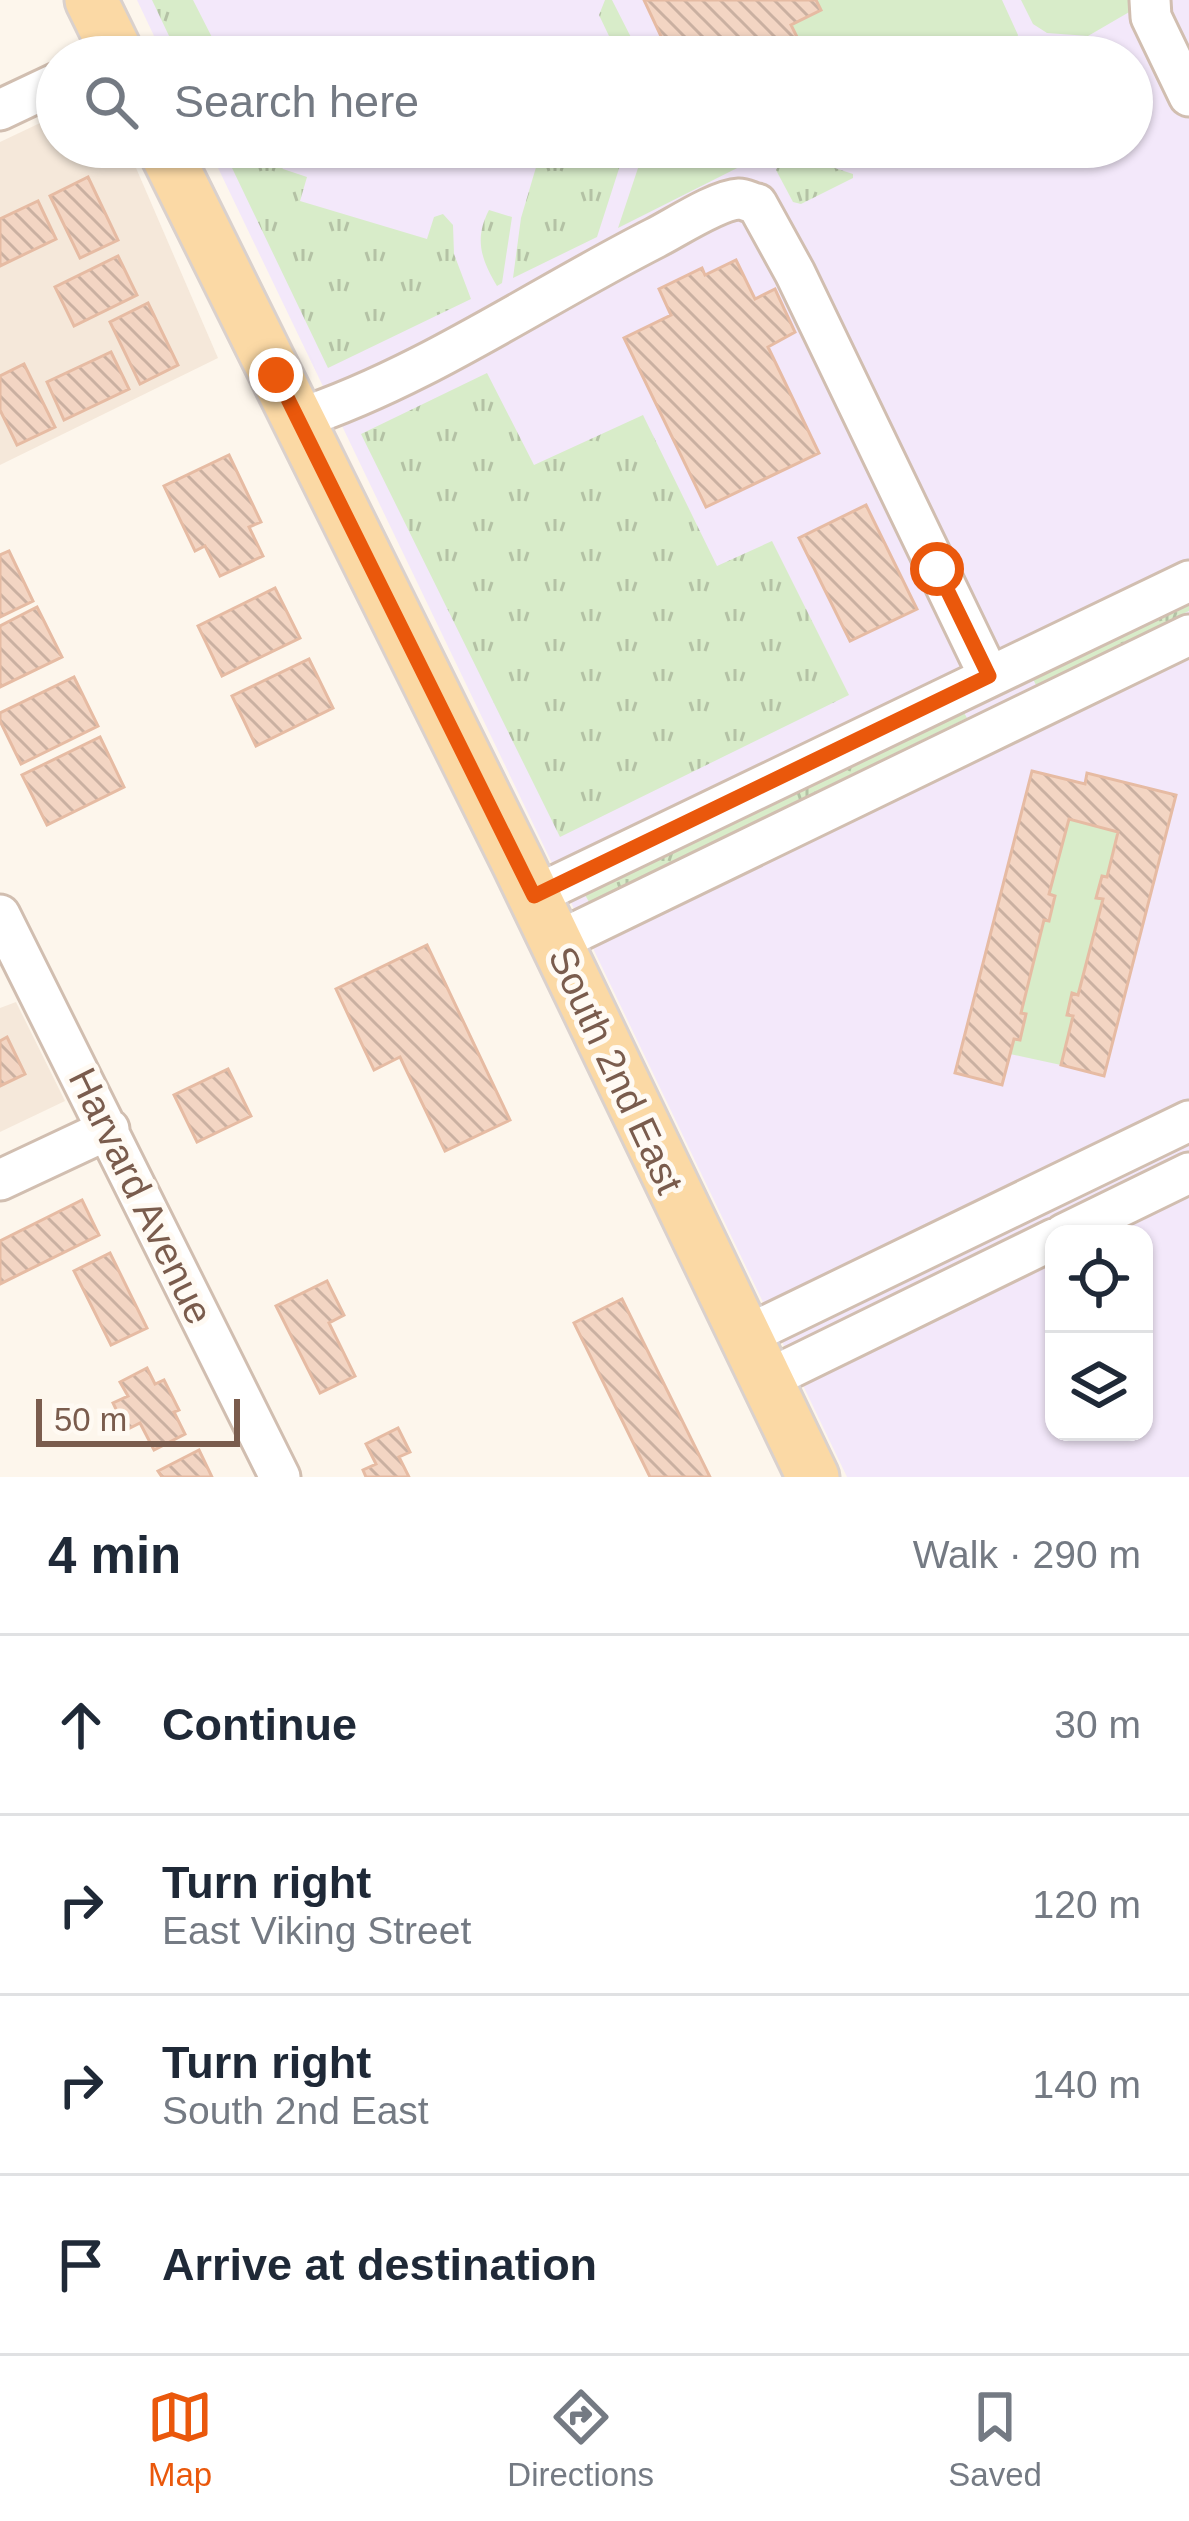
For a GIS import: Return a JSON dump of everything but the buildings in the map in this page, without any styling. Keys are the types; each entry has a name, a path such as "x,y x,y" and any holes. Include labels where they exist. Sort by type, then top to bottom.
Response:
{"main road":[{"path":"92,0 107,36"},
{"name":"South 2nd East","path":"173,168 534,896 813,1477"}],"street":[{"path":"1150,0 1151,17 1189,95"},
{"path":"0,110 36,93"},
{"path":"298,419 336,406 500,324 717,206 739,199 757,204 795,273 979,656"},
{"path":"534,896 979,656 1189,581"},
{"path":"556,942 1189,635"},
{"name":"Harvard Avenue","path":"0,915 280,1477"},
{"path":"755,1358 911,1255 1189,1121"},
{"path":"0,1180 109,1130"},
{"path":"1083,1225 1189,1174"},
{"path":"755,1358 935,1297 1045,1243"},
{"path":"911,1255 935,1297"}],"shaded area":[{"path":"137,0 1189,0 1189,1477 847,1477 218,168 1153,168 1153,36 154,36"},
{"path":"36,125 36,168 136,168 218,358 0,465 0,142"},
{"path":"16,1002 65,1101 0,1132 0,1008"}],"green space":[{"path":"152,0 193,0 211,36 169,36"},
{"path":"605,0 612,0 630,36 609,36 599,15"},
{"path":"816,0 1002,0 1018,35 796,36 791,25 821,10"},
{"path":"1021,0 1131,0 1131,11 1088,36 1047,33 1033,24"},
{"path":"232,168 282,168 307,177 300,201 427,239 434,217 443,214 453,225 454,254 471,299 328,368"},
{"path":"536,168 619,168 597,237 513,278 521,218"},
{"path":"638,168 737,168 618,228"},
{"path":"835,168 853,178 801,204 793,202 776,170"},
{"path":"489,210 512,217 502,283 497,286 481,249"},
{"path":"487,373 534,465 643,415 717,566 772,541 849,695 560,837 361,434"},
{"path":"1189,599 1189,611 1036,685 1031,675"},
{"path":"962,709 967,718 589,902 584,893"},
{"path":"1069,819 1118,832 1107,877 1102,876 1096,897 1103,899 1078,995 1072,994 1067,1014 1073,1016 1061,1065 1010,1054 1014,1039 1020,1040 1026,1015 1021,1013 1044,921 1049,921 1055,897 1049,894"}],"route":[{"path":"276,375 534,896 989,676 937,569"}]}
